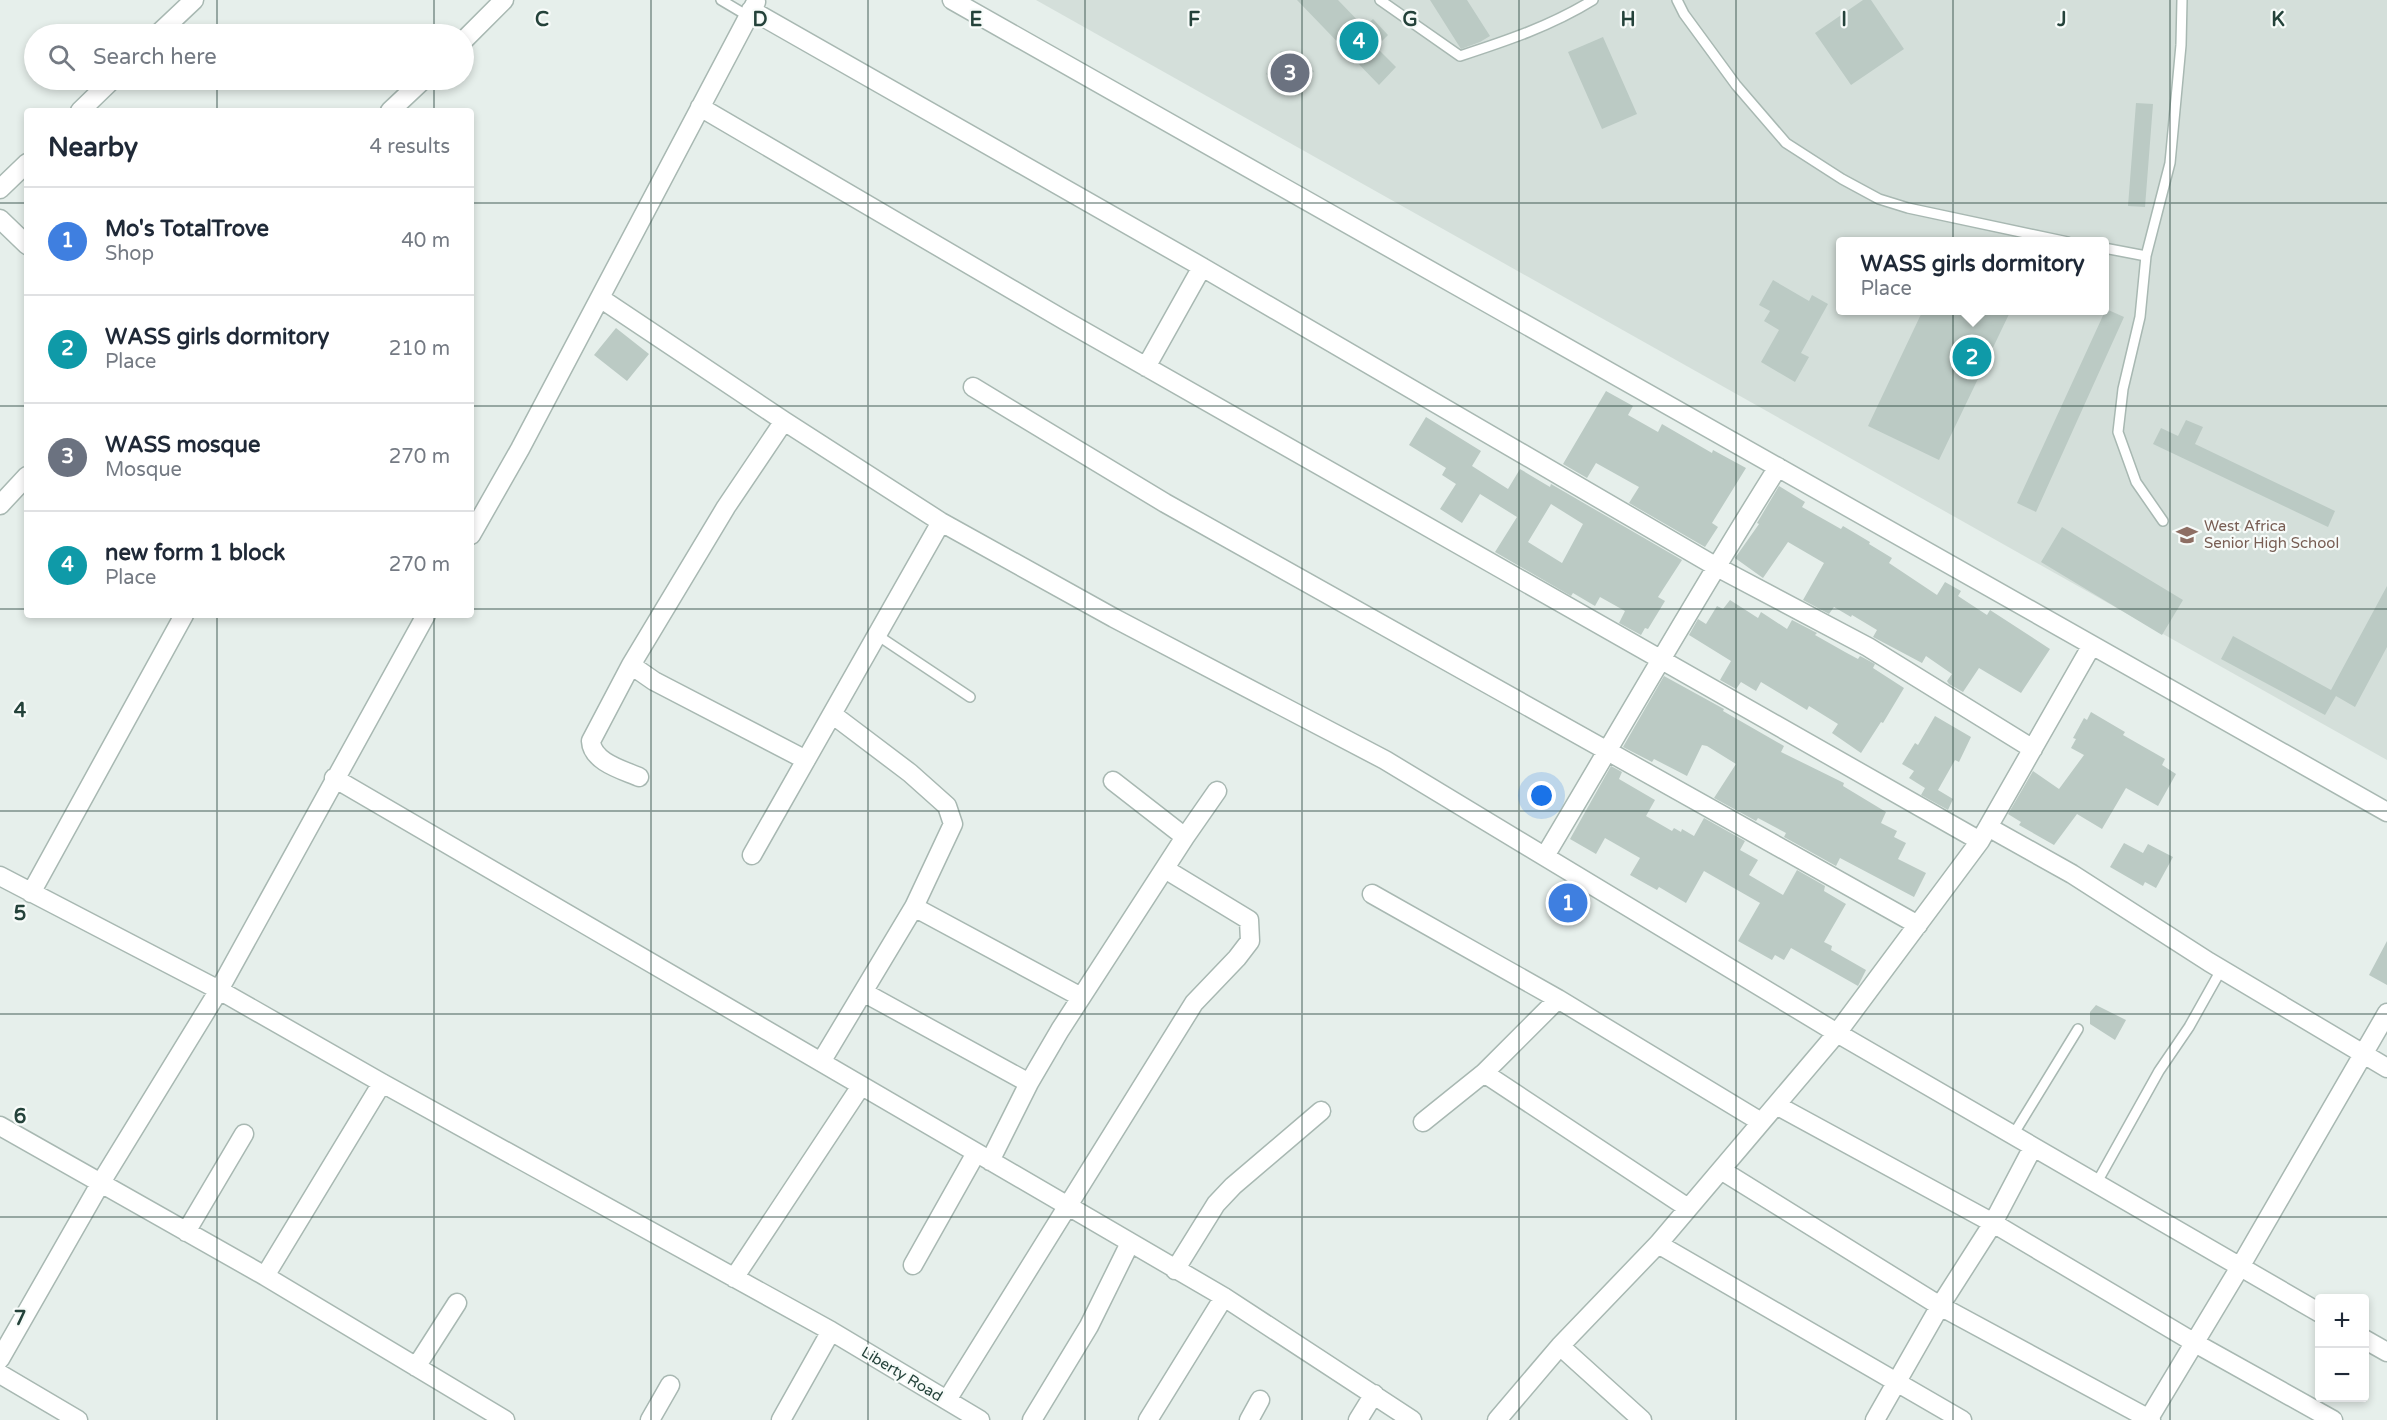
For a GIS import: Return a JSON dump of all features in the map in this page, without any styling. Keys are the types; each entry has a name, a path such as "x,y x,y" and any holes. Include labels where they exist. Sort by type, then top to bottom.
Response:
{"street":[{"path":"169,24 194,0"},
{"path":"474,30 504,0"},
{"path":"952,0 2387,812"},
{"path":"474,531 520,449 752,9 1202,267 1715,566 1868,647 2033,749"},
{"path":"83,108 102,90"},
{"path":"393,108 412,90"},
{"path":"700,107 1146,367 1663,660 1984,834 2072,874 2132,914 2387,1068"},
{"path":"0,189 24,166"},
{"path":"0,219 24,242"},
{"path":"1146,367 1202,267"},
{"path":"600,298 941,522 1114,618 1385,760 1837,1033 2315,1311"},
{"path":"973,387 1165,503 1918,925"},
{"path":"639,777 599,758 591,746 591,741 631,665 726,507 784,421"},
{"path":"1545,856 1663,660 1715,566 1778,467"},
{"path":"0,504 24,479"},
{"path":"752,855 941,522"},
{"path":"31,893 182,618"},
{"path":"0,1359 100,1184 219,990 424,618"},
{"path":"1497,1420 1560,1347 1658,1244 1837,1033 1984,834 2092,645"},
{"path":"631,665 654,681 806,760"},
{"path":"821,1062 914,907 953,824 947,806 910,773 832,714"},
{"path":"334,778 1224,1297 1412,1420"},
{"path":"1113,781 1185,837"},
{"path":"913,1265 983,1157 1081,997 1217,791"},
{"path":"947,1400 1194,1003 1250,941 1249,920 1165,869"},
{"name":"Liberty Road","path":"0,876 219,990 831,1332 980,1420"},
{"path":"1372,894 1558,999 1761,1122"},
{"path":"914,907 1081,997"},
{"path":"863,992 1029,1083"},
{"path":"1423,1122 1484,1074 1558,999"},
{"path":"1721,1170 1940,1306 2150,1420 2387,1012"},
{"path":"1484,1074 1689,1208"},
{"path":"265,1276 382,1083"},
{"path":"734,1278 861,1086"},
{"path":"1776,1104 1993,1224 2194,1343 2333,1420"},
{"path":"1175,1270 1216,1204 1233,1186 1321,1111"},
{"path":"0,1126 265,1276 505,1420"},
{"path":"186,1232 244,1134"},
{"path":"1875,1420 1940,1306 1993,1224 2033,1147"},
{"path":"1032,1420 1089,1326 1130,1243"},
{"path":"1658,1244 1962,1420"},
{"path":"1148,1420 1224,1297"},
{"path":"416,1367 457,1302"},
{"path":"781,1420 831,1332"},
{"path":"2369,1342 2387,1352"},
{"path":"1560,1347 1642,1420"},
{"path":"0,1374 78,1420"},
{"path":"650,1420 670,1385"},
{"path":"1358,1420 1374,1394"},
{"path":"1249,1420 1260,1400"}],"lane":[{"path":"721,0 752,9"},
{"path":"1380,0 1460,56 1516,38 1575,12 1593,0"},
{"path":"1677,0 1684,14 1736,85 1786,143 1842,179 1879,199 1908,208 2044,237"},
{"path":"2163,521 2136,482 2118,432 2123,389 2140,317 2146,255 2170,163 2181,45 2182,0"},
{"path":"2109,249 2146,255"},
{"path":"877,635 970,697"},
{"path":"2096,1184 2159,1071 2189,1027 2222,969"},
{"path":"2013,1135 2078,1029"}],"shaded area":[{"name":"West Africa Senior High School","path":"1036,0 2387,0 2387,760"}],"building":[{"path":"1297,0 1338,0 1364,27 1373,19 1388,35 1376,47 1396,67 1379,85"},
{"path":"1430,0 1467,0 1490,36 1461,49"},
{"path":"1863,0 1871,0 1904,49 1851,85 1815,33"},
{"path":"1603,37 1637,114 1602,129 1568,52"},
{"path":"1281,51 1314,71 1299,95 1266,74"},
{"path":"2136,103 2153,104 2145,207 2128,206"},
{"path":"1773,280 1809,301 1812,295 1828,304 1801,353 1809,357 1795,382 1761,362 1779,330 1764,321 1770,311 1759,305"},
{"path":"2109,310 2124,317 2036,512 2017,503 2103,315 2109,315"},
{"path":"1921,315 2009,315 1939,460 1868,426"},
{"path":"616,328 649,354 627,381 594,355"},
{"path":"1606,391 1633,406 1628,415 1658,432 1662,424 1712,453 1713,450 1746,468 1712,523 1718,527 1705,547 1629,503 1639,487 1596,463 1587,478 1563,464"},
{"path":"1426,417 1481,451 1472,466 1508,489 1520,469 1550,487 1551,484 1682,560 1658,597 1665,601 1648,629 1645,628 1641,635 1619,623 1625,611 1600,597 1595,606 1573,593 1571,596 1495,552 1517,517 1480,494 1462,523 1440,509 1456,484 1442,475 1446,468 1409,445","holes":["1551,504 1583,524 1562,563 1528,542"]},
{"path":"2186,420 2203,427 2195,444 2335,511 2328,527 2153,444 2161,428 2178,436"},
{"path":"1779,486 1805,502 1802,507 1841,529 1843,526 1870,542 1869,544 1892,558 1889,563 1937,595 1945,582 1961,591 1958,596 1987,615 1990,610 2050,649 2021,693 1979,668 1963,692 1947,681 1952,674 1926,656 1922,663 1873,637 1877,630 1852,615 1851,617 1834,607 1829,614 1803,600 1824,563 1788,542 1763,578 1735,558 1759,524 1757,523"},
{"path":"2062,527 2183,600 2162,635 2041,562"},
{"path":"2387,586 2387,647 2355,707 2336,696 2325,715 2221,659 2233,636 2331,690"},
{"path":"1730,600 1758,618 1761,612 1787,629 1792,620 1858,659 1860,656 1875,664 1873,668 1904,688 1861,753 1832,733 1838,724 1809,706 1807,710 1761,682 1756,691 1741,682 1736,689 1720,680 1731,661 1689,635 1698,619 1706,624 1717,606 1723,609"},
{"path":"1664,676 1784,746 1781,752 1844,783 1843,786 1886,812 1881,823 1897,831 1894,837 1906,843 1898,859 1926,873 1914,897 1840,858 1836,866 1784,837 1786,833 1758,818 1756,821 1714,798 1736,764 1707,746 1702,745 1687,776 1654,759 1652,762 1623,747"},
{"path":"2091,712 2125,732 2123,735 2165,759 2162,765 2176,774 2158,806 2126,788 2102,829 2077,814 2054,845 2019,825 2021,822 2008,814 2033,771 2059,789 2084,755 2071,748 2076,739 2073,738 2084,718 2087,720"},
{"path":"1935,716 1971,737 1959,762 1955,760 1938,790 1953,799 1948,810 1921,795 1925,788 1909,778 1914,771 1902,764 1915,743 1918,745"},
{"path":"1611,766 1622,772 1619,779 1655,800 1646,816 1672,831 1674,828 1681,832 1682,829 1694,836 1704,818 1745,841 1740,850 1758,860 1749,875 1783,895 1797,870 1825,886 1824,891 1846,904 1824,942 1832,946 1831,950 1866,970 1858,986 1791,948 1784,960 1775,955 1772,960 1738,941 1760,903 1704,871 1686,903 1659,887 1657,890 1630,875 1640,858 1605,838 1596,854 1570,839"},
{"path":"2124,843 2143,853 2148,844 2173,857 2156,888 2145,882 2143,886 2110,867"},
{"path":"2387,941 2387,985 2369,975"},
{"path":"2096,1005 2126,1020 2115,1040 2090,1024 2090,1012"}],"place":[{"name":"new form 1 block","path":"1359,41"},
{"name":"WASS mosque","path":"1290,73"},
{"name":"WASS girls dormitory","path":"1972,357"},
{"name":"West Africa Senior High School","path":"2187,535"},
{"name":"Mo's TotalTrove","path":"1568,903"}]}
